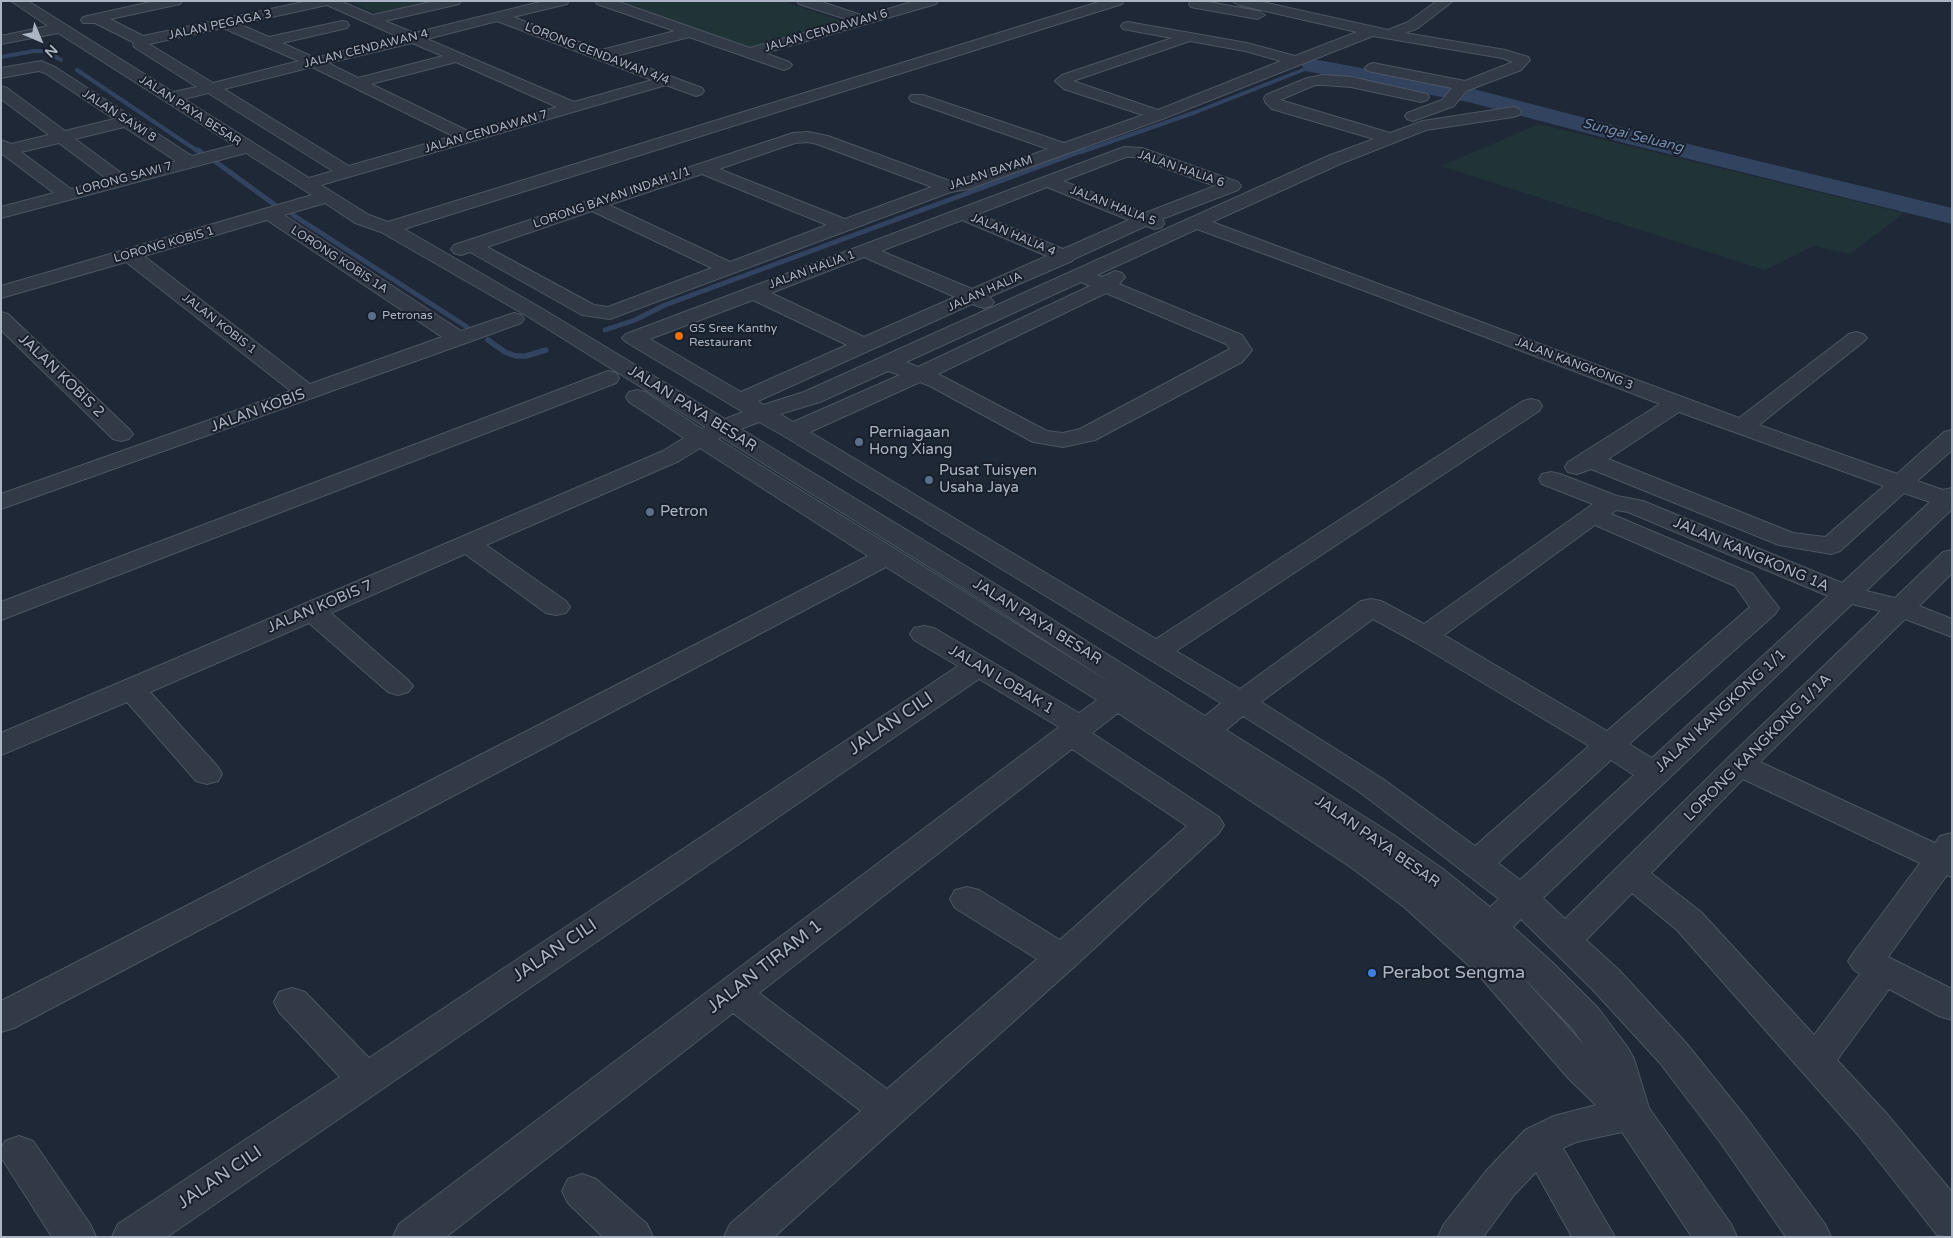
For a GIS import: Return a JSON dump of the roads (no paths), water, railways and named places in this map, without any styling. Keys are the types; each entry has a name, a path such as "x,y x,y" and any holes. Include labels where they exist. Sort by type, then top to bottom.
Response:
{"street":[{"name":"JALAN PAYA BESAR","path":"18,1 247,148 362,219 388,228 439,257 524,316 608,378 719,437 888,556 1126,692"},
{"path":"1,40 175,1"},
{"path":"328,1 572,107"},
{"name":"JALAN PEGAGA 3","path":"141,42 328,1"},
{"path":"370,20 454,1"},
{"name":"JALAN CENDAWAN 4","path":"170,98 562,1"},
{"path":"602,1 784,65"},
{"path":"804,1 864,20"},
{"path":"839,1 883,15"},
{"name":"JALAN CENDAWAN 6","path":"749,53 931,1"},
{"path":"388,228 1117,1"},
{"path":"1239,1 1367,33"},
{"path":"1418,1 1443,3"},
{"path":"1389,35 1413,25 1443,3"},
{"path":"775,421 812,397 1081,275 1196,227 1448,103 1464,87 1516,67 1523,60 1505,54 1196,4"},
{"name":"LORONG CENDAWAN 4/4","path":"499,17 696,91"},
{"path":"97,18 141,42 139,44 347,172"},
{"path":"226,24 313,62 468,137"},
{"path":"267,42 342,25"},
{"path":"1128,26 1247,47 1296,61"},
{"path":"601,55 690,32"},
{"name":"JALAN BAYAM","path":"568,301 588,311 610,313 948,187 963,185 1159,114 1367,33"},
{"path":"1159,114 1069,86 1063,81 1067,78 1189,37"},
{"path":"88,61 107,57"},
{"path":"356,83 457,57"},
{"path":"1,73 32,66 41,66 50,70"},
{"path":"1,81 69,66"},
{"path":"1362,66 1464,87"},
{"name":"JALAN SAWI 8","path":"50,70 188,162"},
{"name":"JALAN CENDAWAN 7","path":"306,184 667,80"},
{"path":"1381,135 1278,106 1273,102 1272,98 1312,81 1323,80 1351,82 1421,97"},
{"path":"1,91 120,180"},
{"path":"917,98 1064,149"},
{"path":"1339,146 1423,126 1513,112"},
{"path":"5,147 62,137 127,120"},
{"name":"LORONG BAYAN INDAH 1/1","path":"417,264 793,138 822,140 948,187"},
{"path":"5,147 68,195"},
{"name":"LORONG SAWI 7","path":"1,213 188,162 247,148"},
{"name":"JALAN HALIA 1","path":"1130,152 1124,152 961,213 633,338 775,421 1300,738 1372,786 1521,898 1606,980 1673,1053 1734,1131 1810,1237"},
{"name":"JALAN HALIA 6","path":"1130,152 1232,186"},
{"path":"702,168 845,226"},
{"name":"JALAN HALIA 5","path":"1047,181 1146,219 1196,227"},
{"name":"JALAN HALIA","path":"740,401 974,298 1146,219 1232,186"},
{"name":"LORONG KOBIS 1","path":"1,292 326,197"},
{"path":"594,205 730,268"},
{"name":"JALAN HALIA 4","path":"961,213 1065,256"},
{"name":"LORONG KOBIS 1A","path":"270,214 459,339"},
{"name":"JALAN PAYA BESAR","path":"362,219 374,236 417,264 524,316 1198,737 1381,842 1431,877 1490,926 1539,971 1585,1018 1615,1059 1630,1114"},
{"path":"775,421 918,375 1095,292 1196,227"},
{"name":"JALAN KANGKONG 3","path":"1196,227 1677,403 1950,499"},
{"path":"472,246 568,301"},
{"path":"864,250 1004,310"},
{"name":"JALAN KOBIS 1","path":"130,255 308,393"},
{"path":"887,363 938,381 1041,437 1063,440 1087,435 1234,357 1241,350 1234,340 1081,275"},
{"path":"753,292 865,346"},
{"name":"JALAN KOBIS","path":"1,502 568,301"},
{"name":"JALAN KOBIS 2","path":"1,318 121,434"},
{"path":"1743,426 1856,338"},
{"path":"1,612 608,378"},
{"path":"1590,460 1677,403"},
{"path":"1156,651 1531,406"},
{"name":"JALAN KOBIS 7","path":"1,745 656,462 719,437 775,421"},
{"path":"1590,460 1788,540 1832,546 1952,437"},
{"name":"JALAN KANGKONG 1A","path":"1590,460 1551,479 1602,509 1634,506 1846,594 1901,608 1952,628"},
{"name":"JALAN KANGKONG 1/1","path":"1490,926 1950,499"},
{"path":"1426,636 1602,509 1744,580 1765,608 1476,864"},
{"path":"468,544 556,608"},
{"path":"1,1018 888,556"},
{"name":"LORONG KANGKONG 1/1A","path":"1565,940 1739,765 1952,558"},
{"path":"1198,737 1242,702 1371,607 1426,636 1609,745 1654,774"},
{"path":"312,611 398,686"},
{"name":"JALAN LOBAK 1","path":"924,634 978,666 1075,729 1208,825 1062,958"},
{"name":"JALAN CILI","path":"133,1237 365,1078 978,666"},
{"path":"131,688 207,774"},
{"name":"JALAN TIRAM 1","path":"414,1237 1075,729 1126,692"},
{"name":"JALAN PAYA BESAR","path":"1198,737 1416,898 1486,962 1582,1068 1630,1114 1716,1237"},
{"path":"1739,765 1948,856 1875,965 1815,1061"},
{"path":"1630,874 1689,921 1873,1125 1952,1222"},
{"path":"745,1237 1062,958 967,899"},
{"path":"1875,965 1952,1006"},
{"path":"732,992 889,1111"},
{"path":"292,1002 365,1078"},
{"path":"1459,1237 1500,1183 1540,1142 1568,1127 1630,1114"},
{"path":"1540,1142 1594,1237"},
{"path":"19,1152 75,1237"},
{"path":"582,1190 632,1237"}],"waterway":[{"path":"1,57 34,51 46,51 61,60"},
{"path":"1081,152 1196,112 1313,66"},
{"name":"Sungai Seluang","path":"1313,66 1470,95 1637,139 1952,216"},
{"path":"77,70 199,152"},
{"path":"198,150 203,154"},
{"path":"605,330 635,320 665,305 1084,150"},
{"path":"216,162 275,205"},
{"path":"293,215 467,327"},
{"path":"488,340 505,352 516,356 526,356 546,350"}],"place":[{"name":"Petronas","path":"372,316"},
{"name":"GS Sree Kanthy Restaurant","path":"679,336"},
{"name":"Perniagaan Hong Xiang","path":"859,442"},
{"name":"Pusat Tuisyen Usaha Jaya","path":"929,480"},
{"name":"Petron","path":"650,512"},
{"name":"Perabot Sengma","path":"1372,973"}]}
